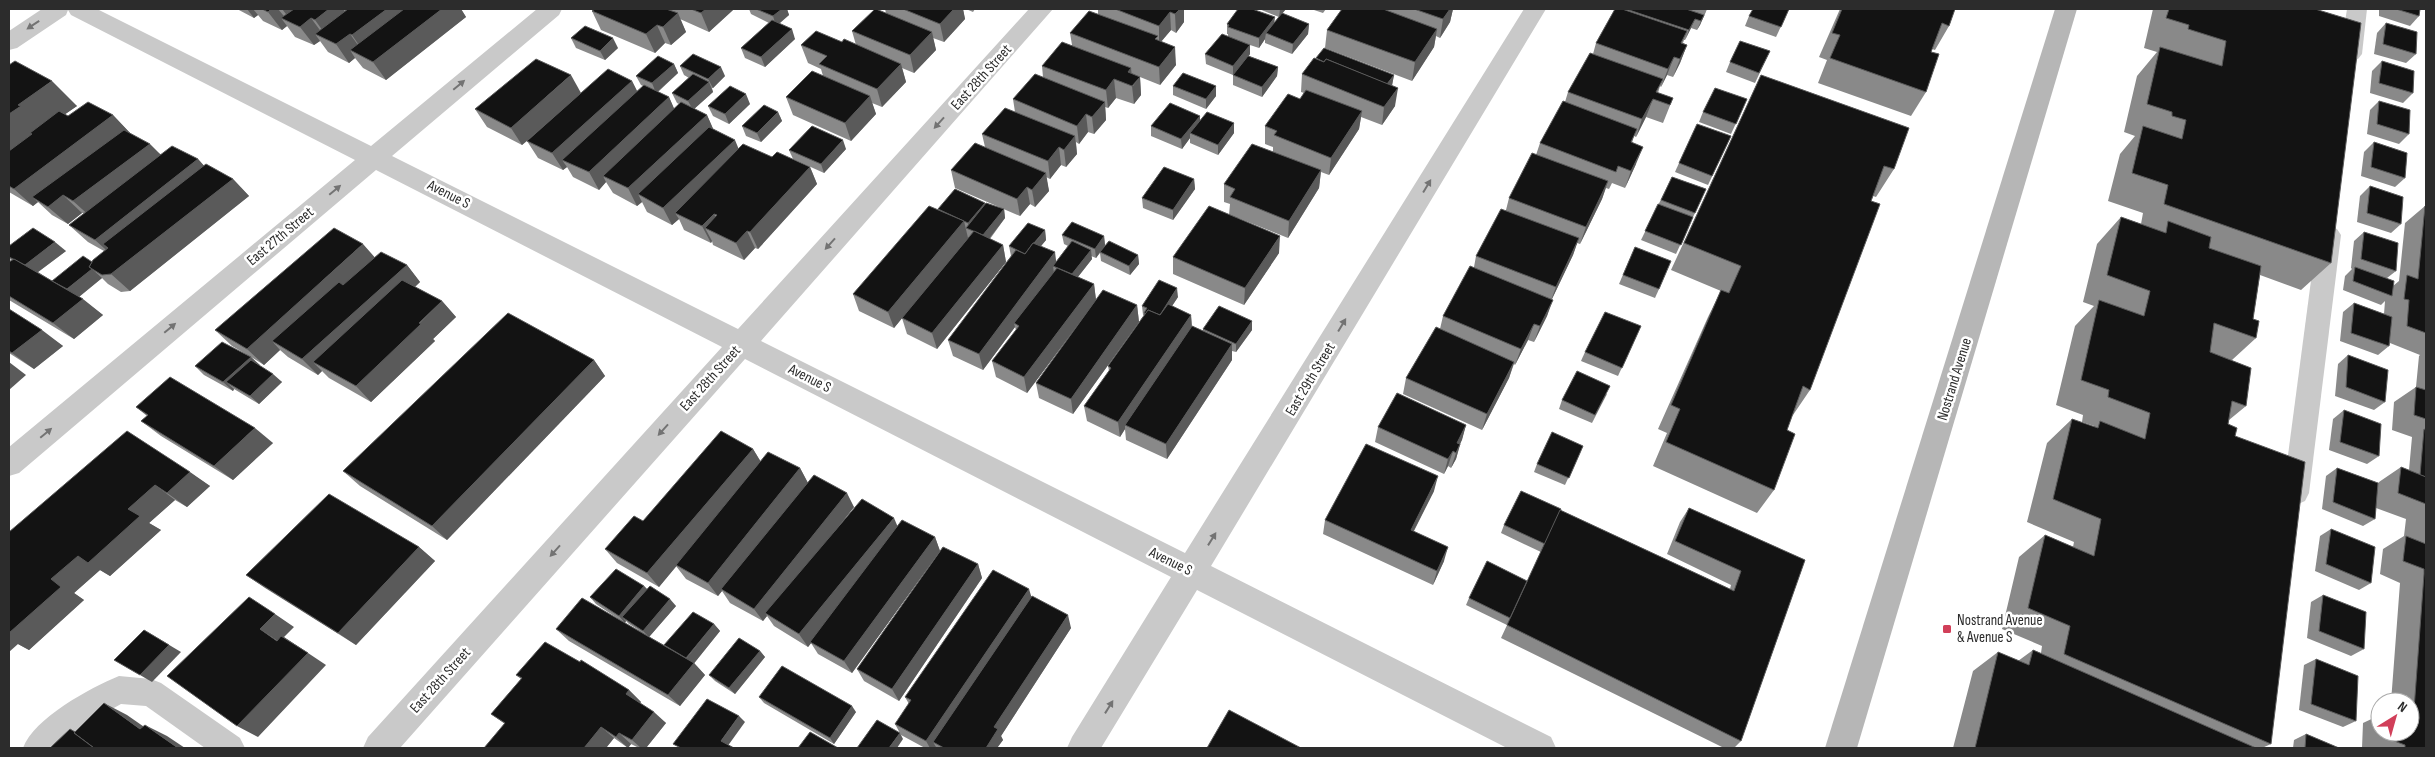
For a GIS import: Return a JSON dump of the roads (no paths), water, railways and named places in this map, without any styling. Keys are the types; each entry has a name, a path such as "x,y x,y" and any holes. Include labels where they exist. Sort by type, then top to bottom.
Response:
{"main road":[{"name":"Nostrand Avenue","path":"1842,748 2066,9"}],"street":[{"path":"9,42 58,9"},
{"name":"Avenue S","path":"79,9 1540,748"},
{"name":"East 27th Street","path":"9,464 551,9"},
{"name":"East 28th Street","path":"379,748 1042,9"},
{"name":"East 29th Street","path":"1083,748 1535,9"}],"lane":[{"path":"2348,78 2357,9"},
{"path":"2293,520 2331,215"},
{"path":"38,748 75,714 119,690 151,693 230,748"}],"place":[{"name":"Nostrand Avenue & Avenue S","path":"1947,629"}]}
